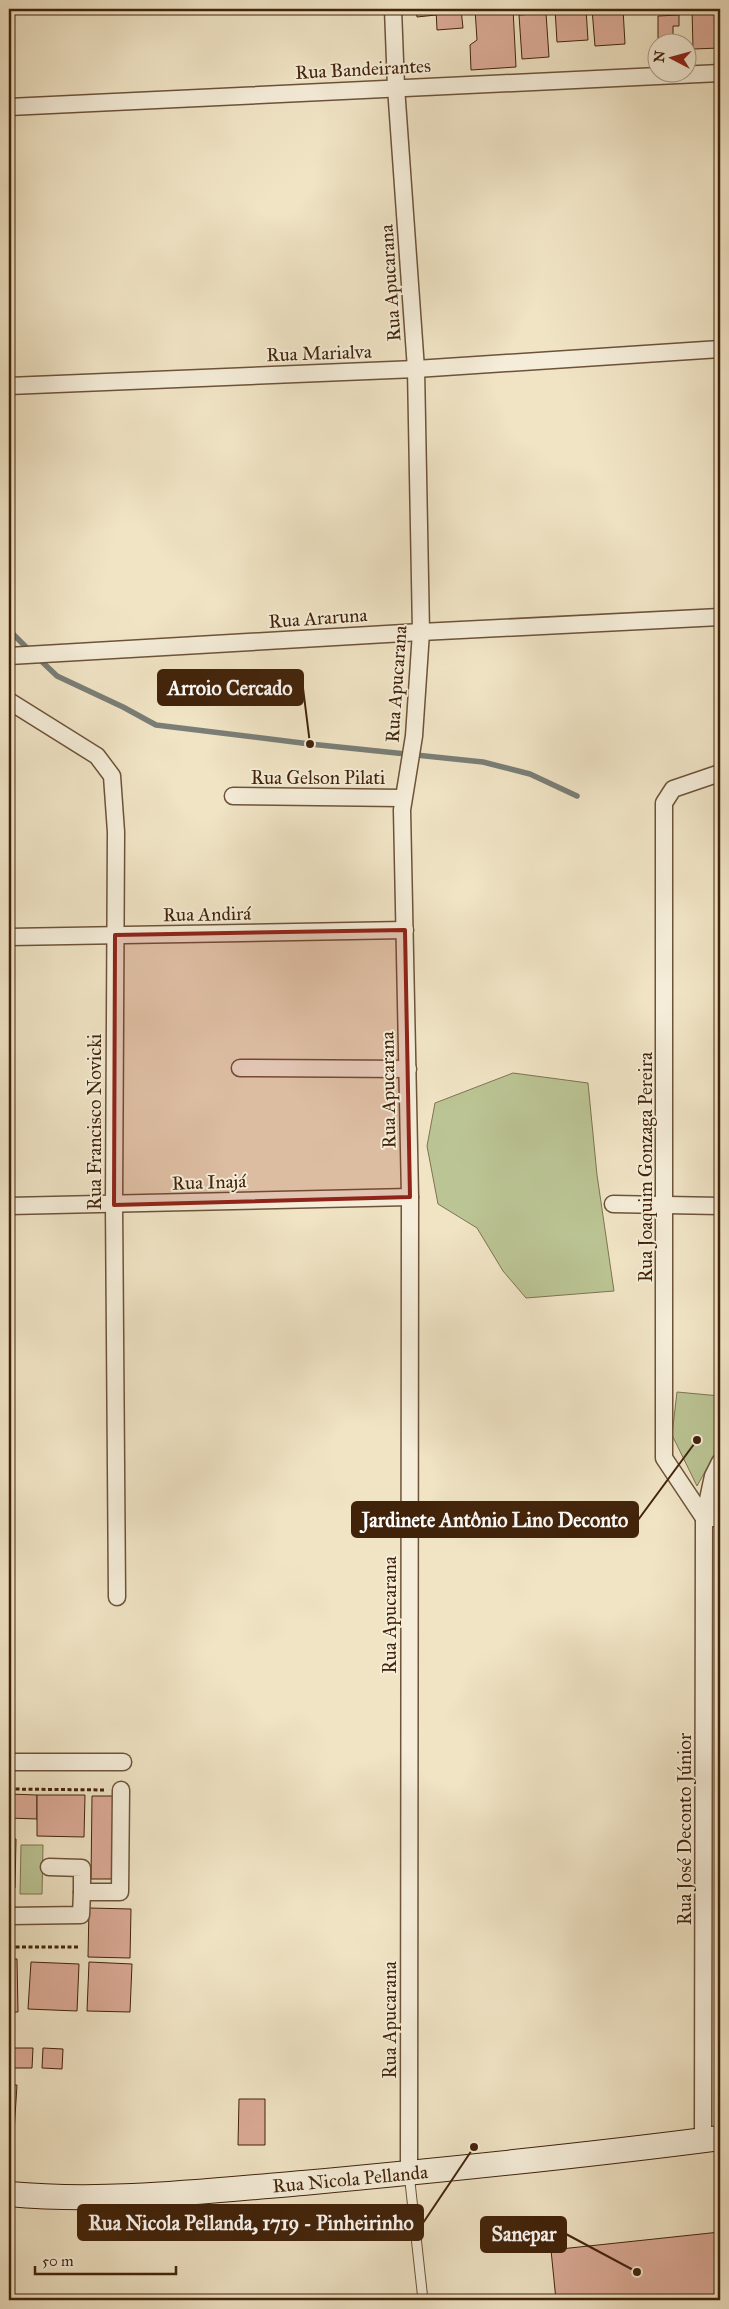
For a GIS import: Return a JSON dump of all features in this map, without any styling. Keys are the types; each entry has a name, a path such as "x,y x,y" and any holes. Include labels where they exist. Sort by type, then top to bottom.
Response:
{"main road":[{"name":"Rua Nicola Pellanda","path":"9,2194 53,2198 109,2198 409,2173 712,2139"}],"street":[{"name":"Rua Apucarana","path":"393,9 396,87 416,369 421,632 414,736 402,798 410,1197 409,2173"},
{"name":"Rua Bandeirantes","path":"9,107 720,73"},
{"name":"Rua Marialva","path":"9,386 416,369 720,350"},
{"name":"Rua Araruna","path":"16,655 720,617"},
{"name":"Rua Francisco Novicki","path":"9,701 98,756 112,776 116,832 114,1205 117,1597"},
{"name":"Rua Joaquim Gonzaga Pereira","path":"712,1518 664,1458 664,803 673,788 720,773"},
{"name":"Rua Gelson Pilati","path":"233,796 402,798"},
{"name":"Rua Andirá","path":"9,937 405,930"},
{"path":"240,1068 408,1069"},
{"name":"Rua Inajá","path":"9,1206 410,1197"},
{"path":"613,1204 720,1206"},
{"name":"Rua José Deconto Júnior","path":"712,2139 712,1518 713,1476 720,1462"},
{"path":"9,1762 123,1762"},
{"path":"82,1892 120,1892 121,1790"},
{"path":"9,1916 81,1915 82,1868 49,1868"}],"lane":[{"path":"409,2173 423,2300"}],"path":[{"path":"9,1789 121,1790"},
{"path":"9,1947 80,1948"}],"highlighted area":[{"path":"405,930 410,1197 114,1205 115,935"}],"green space":[{"path":"513,1073 588,1083 597,1175 614,1291 526,1298 503,1271 477,1228 438,1204 427,1146 435,1103"},
{"path":"677,1392 720,1396 720,1445 697,1486 672,1435"},
{"path":"21,1845 43,1845 42,1894 20,1894"}],"building":[{"path":"416,9 436,9 436,15 417,17"},
{"path":"436,9 461,9 463,28 437,30"},
{"path":"475,9 513,9 516,67 471,70 470,45 477,40"},
{"path":"555,9 586,9 588,40 557,42"},
{"path":"592,9 623,9 625,44 595,46"},
{"path":"692,9 720,9 720,48 696,49 696,32 693,32"},
{"path":"546,13 549,57 522,59 519,15"},
{"path":"679,15 679,26 673,26 673,32 658,32 658,16"},
{"path":"9,1794 37,1795 37,1819 9,1818"},
{"path":"37,1795 85,1795 84,1837 37,1836"},
{"path":"92,1796 117,1796 116,1879 91,1879"},
{"path":"9,1839 16,1839 15,1888 9,1888"},
{"path":"89,1908 131,1909 130,1958 88,1957"},
{"path":"9,1959 17,1959 18,2012 9,2012"},
{"path":"31,1962 79,1964 77,2011 28,2009"},
{"path":"89,1962 132,1964 130,2012 87,2011"},
{"path":"13,2048 33,2048 32,2068 13,2068"},
{"path":"43,2048 63,2049 62,2069 42,2068"},
{"path":"9,2085 17,2085 13,2148 9,2148"},
{"path":"239,2099 265,2099 265,2145 238,2145"},
{"path":"720,2232 720,2300 556,2300 551,2250"},
{"path":"555,2295 556,2300 509,2300"}],"waterway":[{"path":"9,630 30,651"},
{"path":"37,657 57,676 156,725 310,744 483,762 530,774 577,796"}],"place":[{"name":"Arroio Cercado","path":"310,744"},
{"name":"Jardinete Antônio Lino Deconto","path":"697,1440"},
{"name":"Rua Nicola Pellanda, 1719 - Pinheirinho","path":"474,2147"},
{"name":"Sanepar","path":"637,2272"}]}
